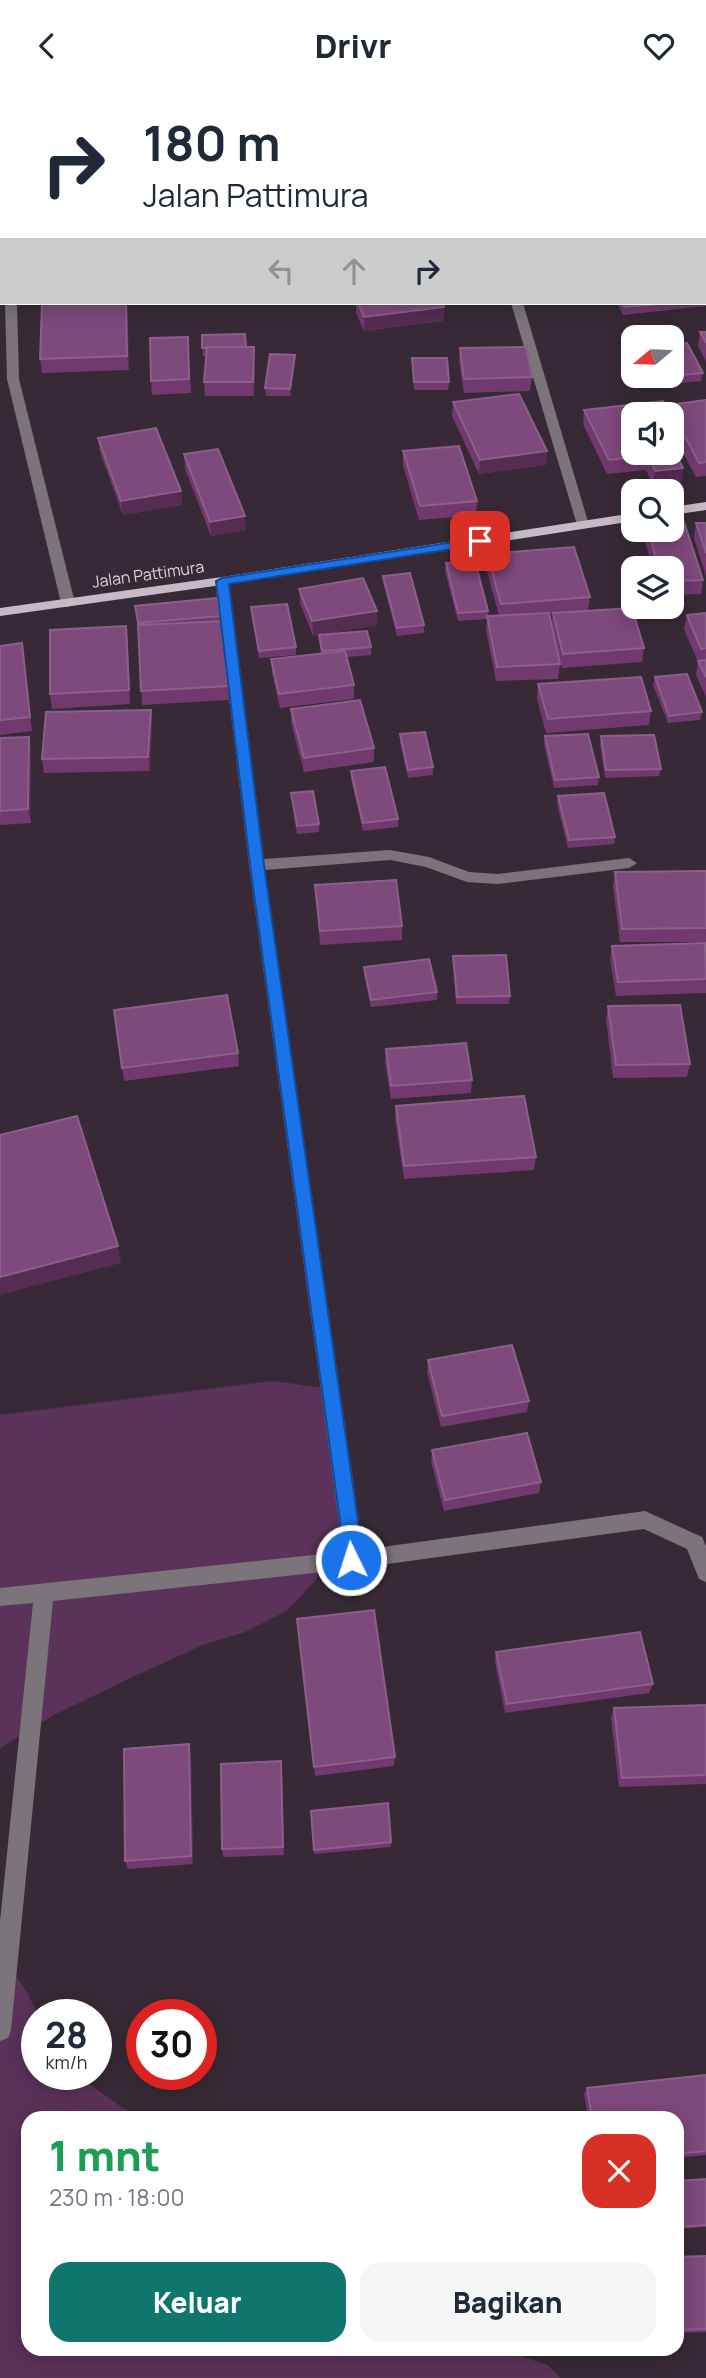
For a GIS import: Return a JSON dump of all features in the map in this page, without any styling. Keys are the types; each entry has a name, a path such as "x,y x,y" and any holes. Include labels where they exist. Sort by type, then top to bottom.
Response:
{"main road":[{"path":"684,510 706,506"},
{"name":"Jalan Pattimura","path":"0,612 222,581 621,519"}],"street":[{"path":"11,305 13,379 68,603"},
{"path":"518,305 583,525"},
{"path":"222,581 257,865 336,1429 351,1560"},
{"path":"257,865 390,855 429,862 467,877 498,879 629,863"},
{"path":"0,1597 351,1560 645,1520 695,1543 706,1573"},
{"path":"0,2030 44,1594"}],"shaded area":[{"path":"273,1381 331,1389 349,1522 315,1581 287,1611 245,1632 205,1644 137,1675 54,1715 0,1748 0,1415"},
{"path":"0,1952 30,1999 21,1999 21,2090 98,2090 127,2111 21,2111 21,2356 520,2356 548,2365 560,2378 0,2378"}],"building":[{"path":"42,305 126,305 127,356 40,359"},
{"path":"359,305 444,307 364,317"},
{"path":"700,332 706,332 706,343"},
{"path":"245,334 246,347 202,348 202,335"},
{"path":"188,337 189,379 151,381 150,338"},
{"path":"684,343 687,343 703,373 684,375"},
{"path":"207,347 254,347 253,382 204,382"},
{"path":"526,347 532,377 464,379 460,348"},
{"path":"270,354 295,355 290,389 265,388"},
{"path":"412,358 447,358 449,382 414,382"},
{"path":"519,394 547,451 480,460 453,402"},
{"path":"706,400 706,462 699,463 684,435 684,403"},
{"path":"621,406 621,458 609,460 584,410"},
{"path":"156,428 181,491 121,501 98,438"},
{"path":"459,446 477,501 420,506 403,451"},
{"path":"218,449 245,516 210,522 184,454"},
{"path":"652,465 681,465 683,468 655,471"},
{"path":"684,522 703,580 684,581 684,556 655,556 651,542 684,542"},
{"path":"696,523 706,523 706,553"},
{"path":"574,547 590,597 501,604 487,554"},
{"path":"475,561 488,611 458,613 446,563"},
{"path":"410,573 424,625 397,628 383,576"},
{"path":"363,578 377,611 312,621 299,589"},
{"path":"217,598 220,616 138,623 135,606"},
{"path":"287,604 296,647 259,651 251,607"},
{"path":"621,609 621,619 635,619 644,648 563,654 553,613"},
{"path":"549,613 560,664 497,667 487,616"},
{"path":"706,613 706,648 701,649 687,615"},
{"path":"223,621 228,686 141,691 138,625"},
{"path":"126,626 129,690 50,694 50,630"},
{"path":"367,631 371,647 322,651 319,635"},
{"path":"22,643 30,717 0,720 0,646"},
{"path":"345,651 354,685 279,694 271,659"},
{"path":"706,660 706,677 698,661"},
{"path":"687,674 702,712 669,716 655,677"},
{"path":"641,677 651,711 548,719 538,684"},
{"path":"360,700 374,748 304,758 291,709"},
{"path":"151,710 148,757 42,759 46,712"},
{"path":"425,732 433,767 408,770 400,734"},
{"path":"588,734 599,777 555,780 545,736"},
{"path":"654,735 661,769 606,770 601,736"},
{"path":"29,737 28,809 0,811 0,738"},
{"path":"385,767 398,819 363,823 351,771"},
{"path":"313,791 319,824 297,826 291,793"},
{"path":"604,793 615,837 569,840 558,796"},
{"path":"706,871 706,928 622,929 615,872"},
{"path":"396,880 402,926 320,931 315,885"},
{"path":"705,943 706,979 618,982 612,946"},
{"path":"506,955 510,996 457,997 453,956"},
{"path":"429,959 437,992 371,1000 364,967"},
{"path":"227,995 238,1053 122,1068 114,1010"},
{"path":"680,1005 690,1064 616,1065 608,1006"},
{"path":"466,1043 472,1080 391,1086 386,1049"},
{"path":"524,1096 536,1157 404,1166 396,1106"},
{"path":"77,1116 118,1246 0,1277 0,1135"},
{"path":"512,1345 529,1401 442,1416 428,1360"},
{"path":"527,1433 541,1482 445,1500 432,1450"},
{"path":"374,1610 395,1757 314,1767 297,1619"},
{"path":"640,1632 653,1684 507,1704 496,1652"},
{"path":"706,1705 706,1775 622,1778 614,1708"},
{"path":"189,1744 191,1856 125,1861 124,1749"},
{"path":"281,1761 283,1847 222,1849 221,1764"},
{"path":"388,1803 391,1842 314,1850 311,1811"},
{"path":"706,2075 706,2151 684,2153 684,2111 591,2111 587,2088"},
{"path":"706,2179 706,2225 684,2227 684,2181"},
{"path":"706,2256 706,2329 684,2330 684,2257"}],"route":[{"path":"351,1560 349,1521 257,865 222,581 480,541"}]}
